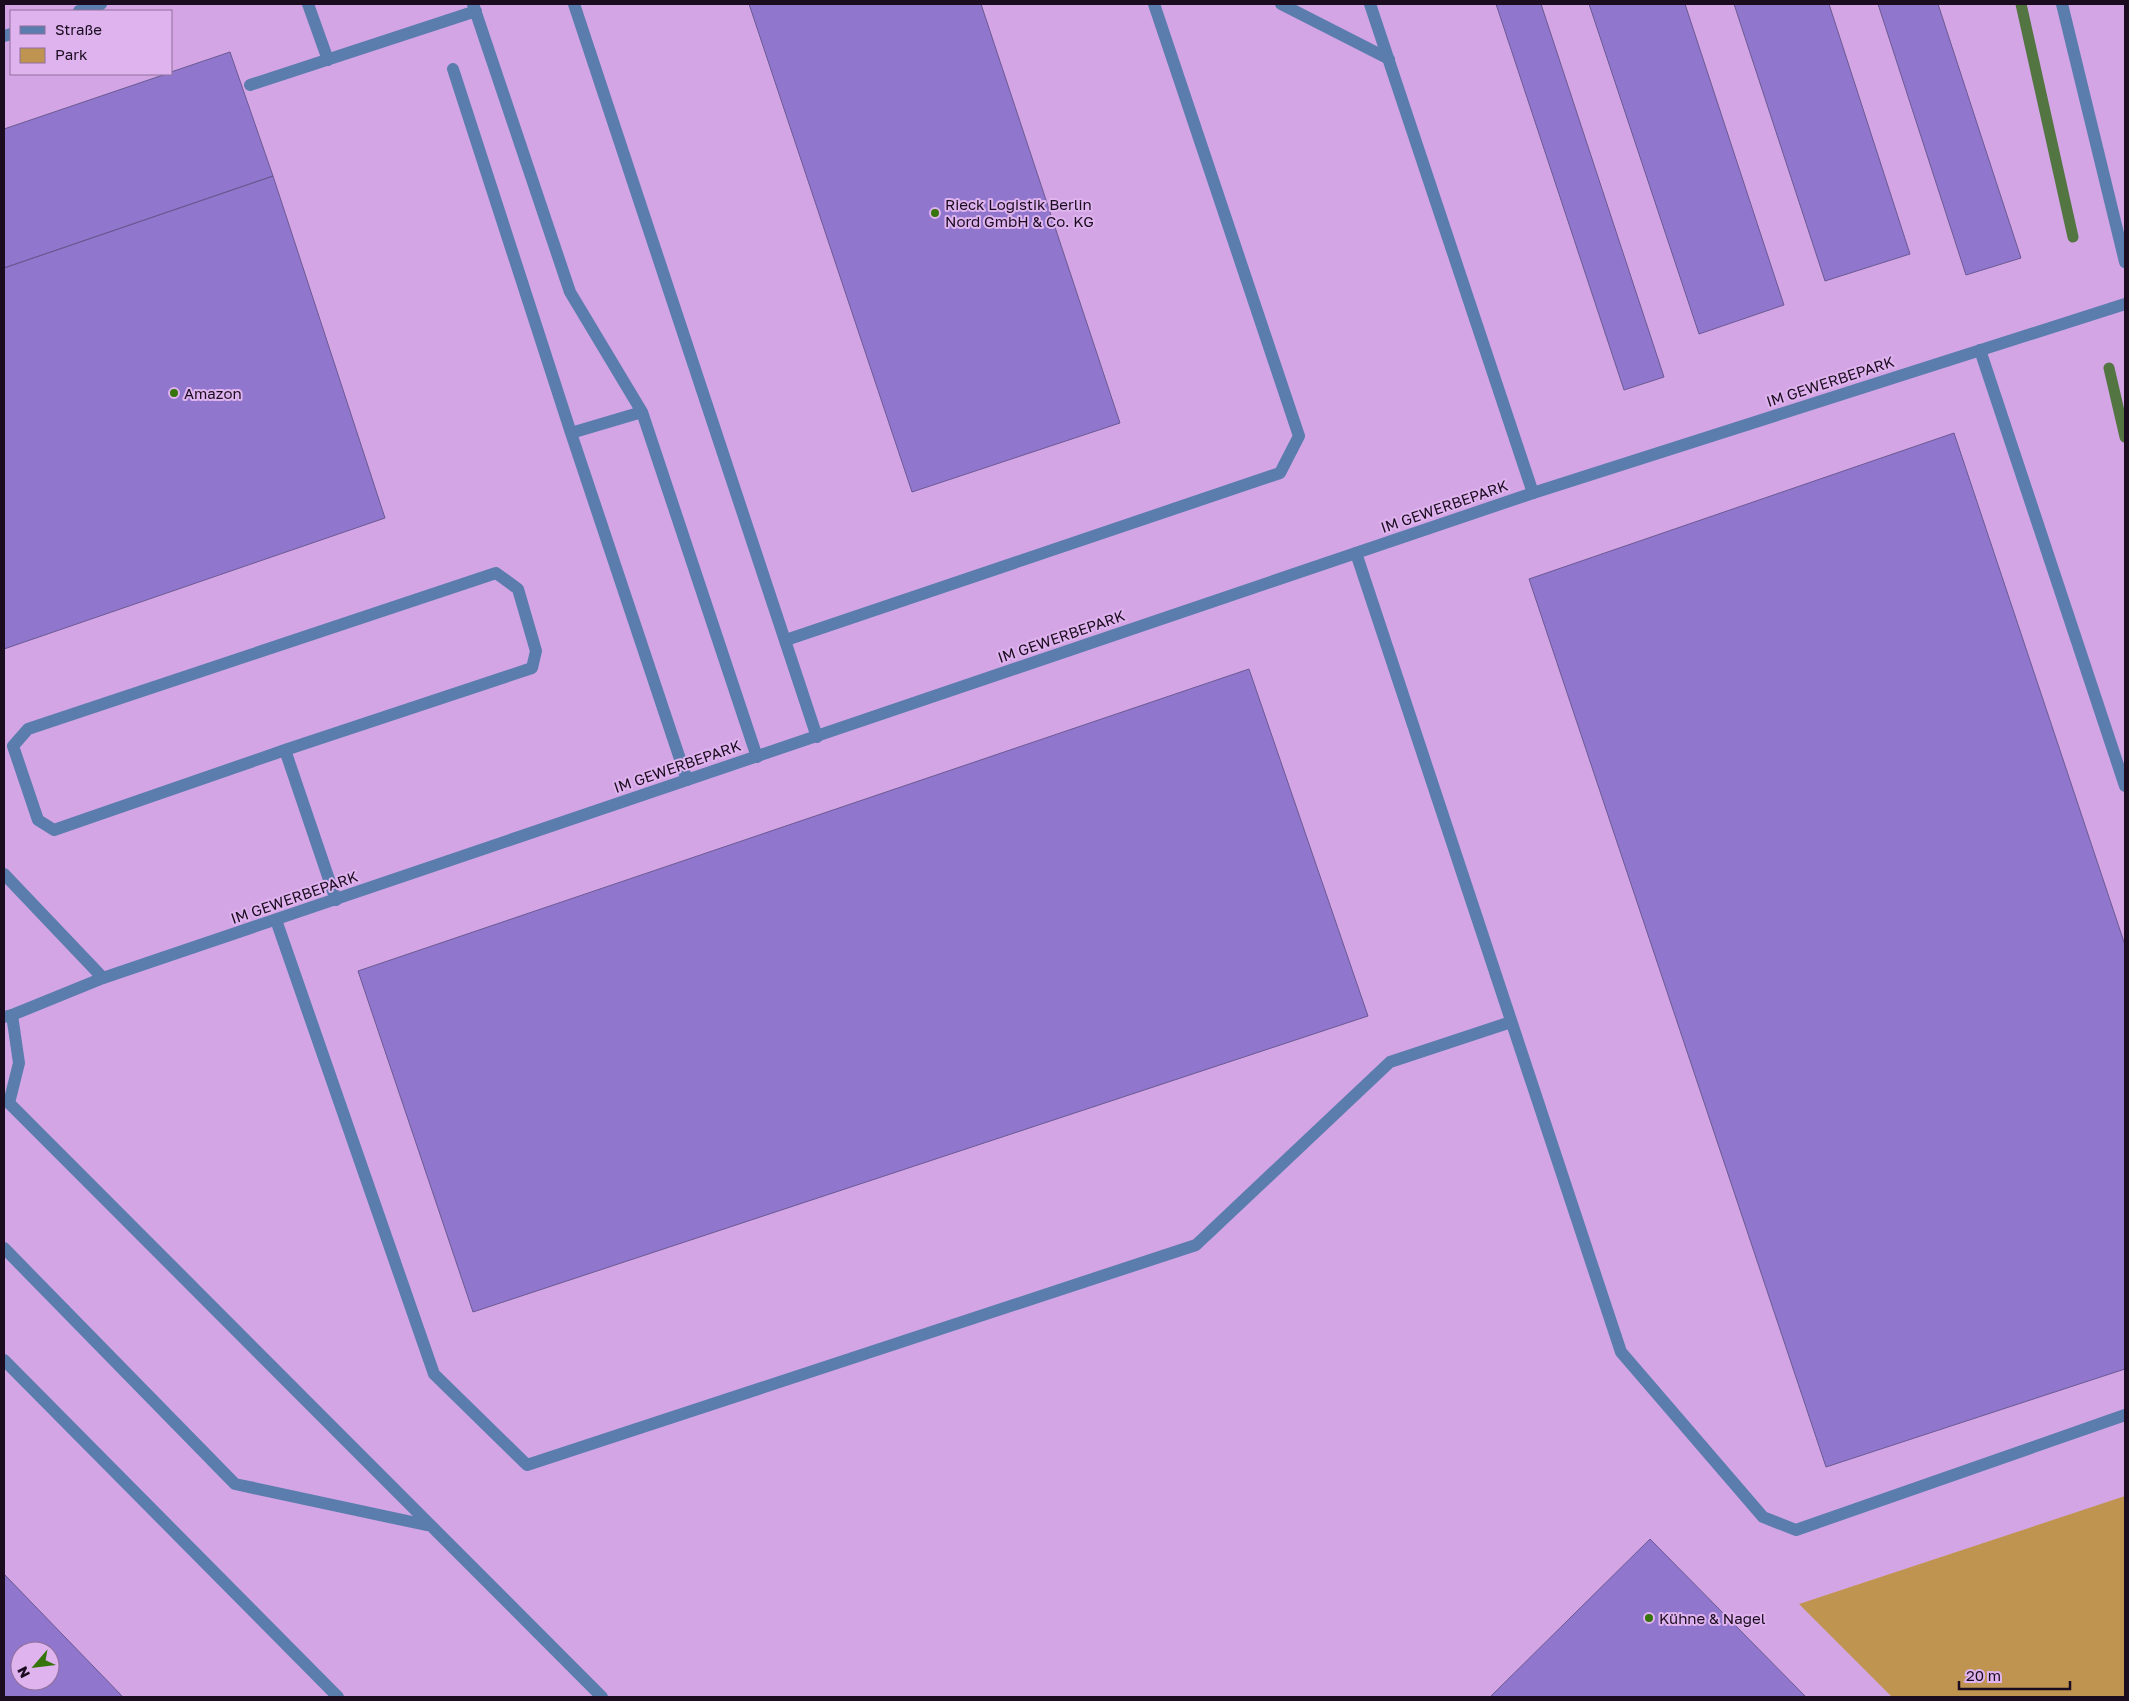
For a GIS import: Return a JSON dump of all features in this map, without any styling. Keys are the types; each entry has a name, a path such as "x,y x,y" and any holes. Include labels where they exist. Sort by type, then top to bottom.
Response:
{"street":[{"path":"81,10 101,4"},
{"path":"308,4 328,60"},
{"path":"574,4 817,736"},
{"path":"786,640 1280,473 1299,436 1154,4"},
{"path":"1281,4 1389,59"},
{"path":"1370,4 1534,493"},
{"path":"2062,4 2125,262"},
{"path":"250,85 328,60 474,7 570,292 642,412 757,757"},
{"path":"453,69 571,433 687,780"},
{"name":"IM GEWERBEPARK","path":"8,1016 104,978 1534,493 2125,304"},
{"path":"1980,350 2125,786"},
{"path":"571,433 642,412"},
{"path":"1356,553 1621,1352 1763,1516 1796,1530 2125,1415"},
{"path":"496,573 518,589 536,651 532,668 285,750 54,830 38,820 13,746 28,729 496,573"},
{"path":"285,750 336,900"},
{"path":"4,874 104,978"},
{"path":"276,920 434,1374 528,1465 1196,1245 1390,1062 1511,1022"},
{"path":"8,1016 19,1062 6,1102 602,1697"},
{"path":"4,1248 235,1484 431,1526"},
{"path":"4,1360 338,1697"}],"shaded area":[{"path":"4,4 2125,4 2125,1496 1799,1604 1892,1697 4,1697"}],"green space":[{"path":"2125,1496 2125,1697 1892,1697 1799,1604"}],"building":[{"name":"Rieck Logistik Berlin Nord GmbH & Co. KG","path":"749,4 981,4 1120,423 912,492"},
{"path":"1496,4 1541,4 1664,377 1624,390"},
{"path":"1589,4 1685,4 1784,305 1699,334"},
{"path":"1734,4 1829,4 1910,254 1825,281"},
{"path":"1878,4 1938,4 2021,258 1966,275"},
{"path":"230,52 273,176 4,268 4,129 163,75 172,75 172,72"},
{"name":"Amazon","path":"273,176 385,518 4,649 4,268"},
{"path":"1954,433 2125,945 2125,1369 1826,1467 1529,579"},
{"path":"1249,669 1368,1016 473,1312 358,971"},
{"name":"Kühne & Nagel","path":"1650,1539 1806,1697 1490,1697"},
{"path":"4,1574 123,1697 4,1697"}],"waterway":[{"path":"2021,4 2073,237"},
{"path":"2109,368 2125,437"}],"place":[{"name":"Rieck Logistik Berlin Nord GmbH & Co. KG","path":"935,213"},
{"name":"Amazon","path":"174,393"},
{"name":"Kühne & Nagel","path":"1649,1618"}]}
